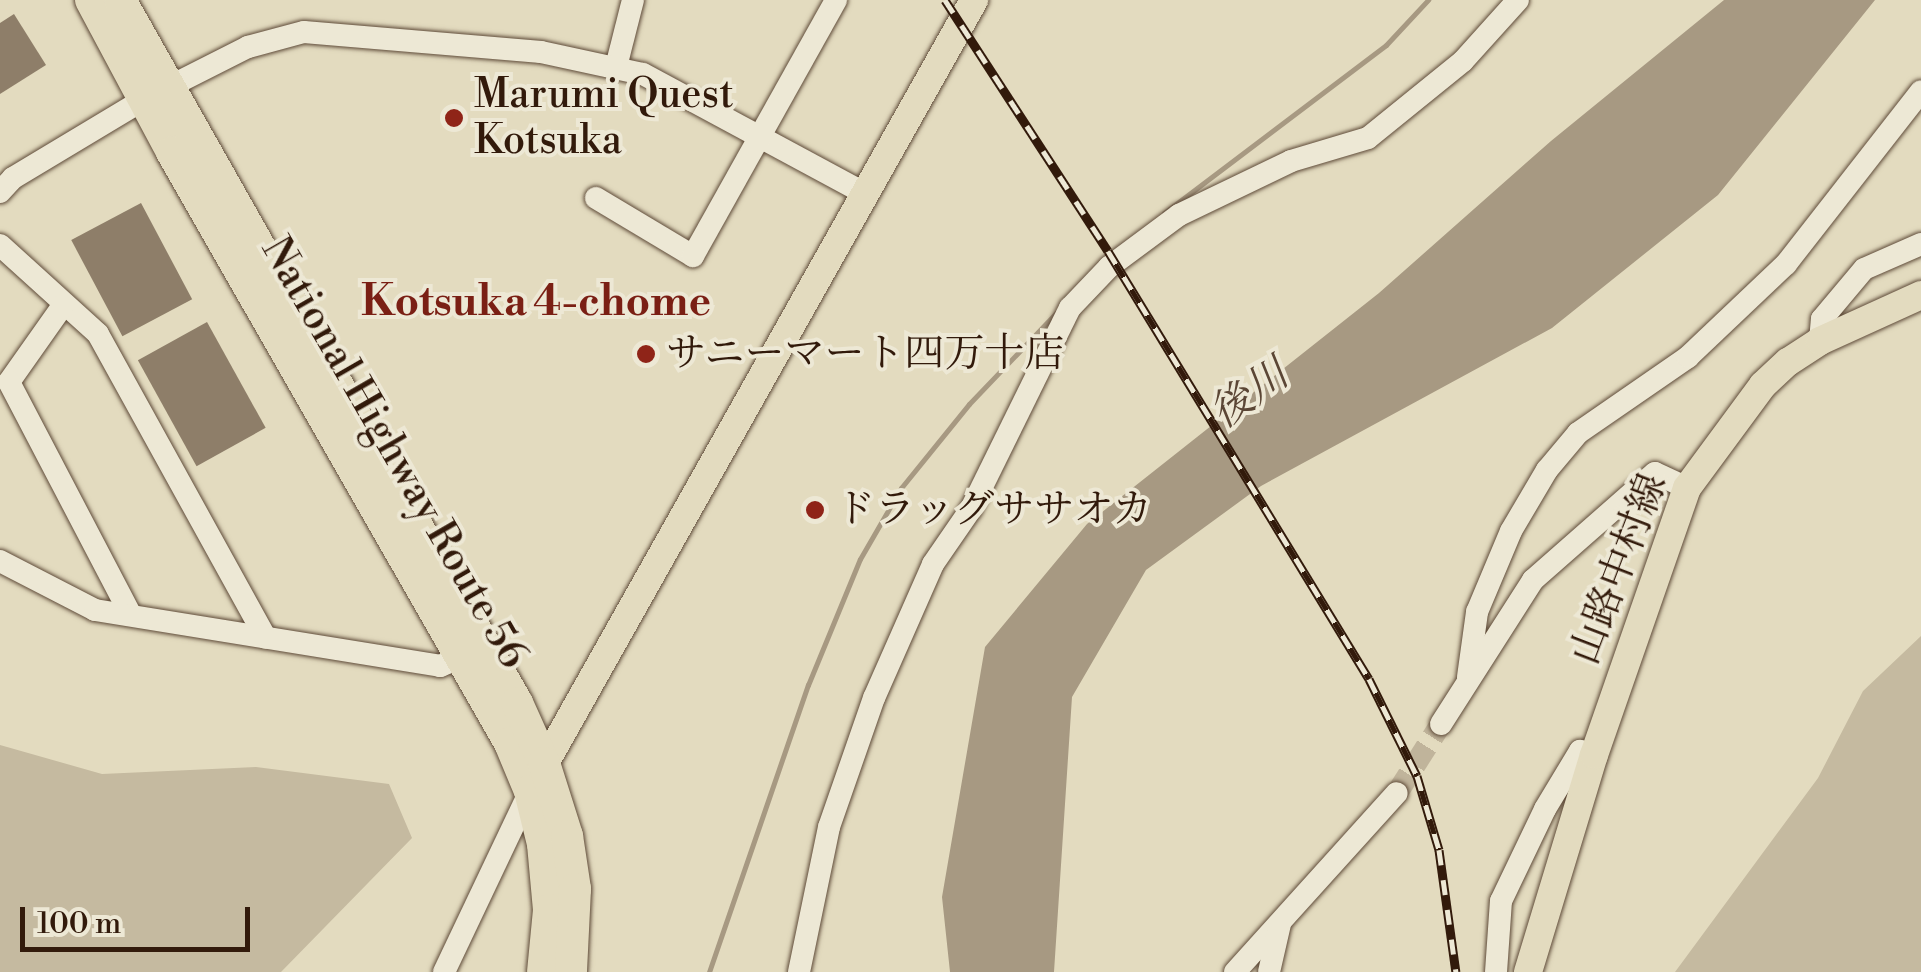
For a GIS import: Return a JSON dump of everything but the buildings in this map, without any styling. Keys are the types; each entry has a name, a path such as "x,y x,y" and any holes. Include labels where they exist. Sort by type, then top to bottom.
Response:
{"highway":[{"name":"National Highway Route 56","path":"91,0 157,94 516,703 537,777 548,882 543,972"},
{"name":"National Highway Route 56","path":"120,0 157,94 460,658 537,777 567,836 575,889 571,972"}],"main road":[{"path":"537,777 974,0"},
{"name":"山路中村線","path":"1528,972 1594,754 1687,488 1762,385 1820,341 1921,295"}],"street":[{"path":"616,67 632,0"},
{"path":"596,198 692,256 836,0"},
{"path":"799,972 829,828 874,698 932,564 971,509 1070,308 1109,267 1179,215 1291,161 1368,138 1463,61 1518,0"},
{"path":"0,192 13,178 157,94 248,47 304,32 541,52 616,67 674,88 864,194"},
{"path":"1468,677 1477,612 1511,531 1547,470 1578,434 1688,357 1786,264 1921,91"},
{"path":"1820,341 1822,319 1864,269 1921,244"},
{"path":"0,246 98,334 266,638"},
{"path":"64,304 9,382 130,616"},
{"path":"1441,724 1533,580 1643,480 1655,473 1687,488"},
{"path":"0,560 95,610 440,666 460,658"},
{"path":"1496,972 1501,901 1545,810 1580,751 1594,754"},
{"path":"444,972 537,777"},
{"path":"1235,972 1397,793"},
{"path":"1268,972 1280,924"}],"shaded area":[{"path":"1724,0 1875,0 1718,195 1552,328 1261,486 1146,570 1072,697 1054,972 950,972 942,897 985,647 1087,524 1379,293 1551,141"},
{"path":"1921,636 1921,972 1675,972 1818,778 1863,691"},
{"path":"0,745 102,774 256,767 389,784 412,838 281,972 0,972"}],"waterway":[{"path":"1164,213 1386,45 1428,0"},
{"path":"709,972 808,685 860,559 901,488 969,404 1057,312"}],"tunnel":[{"path":"1397,793 1441,724"}],"railway":[{"path":"945,0 1108,251 1369,679 1417,776 1439,850 1456,972"}],"place":[{"name":"Marumi Quest Kotsuka","path":"454,118"},
{"name":"サニーマート四万十店","path":"646,354"},
{"name":"ドラッグササオカ","path":"815,510"}],"district":[{"name":"Kotsuka 4-chome","path":"536,303"}],"water label":[{"name":"後川","path":"1250,395"}]}
